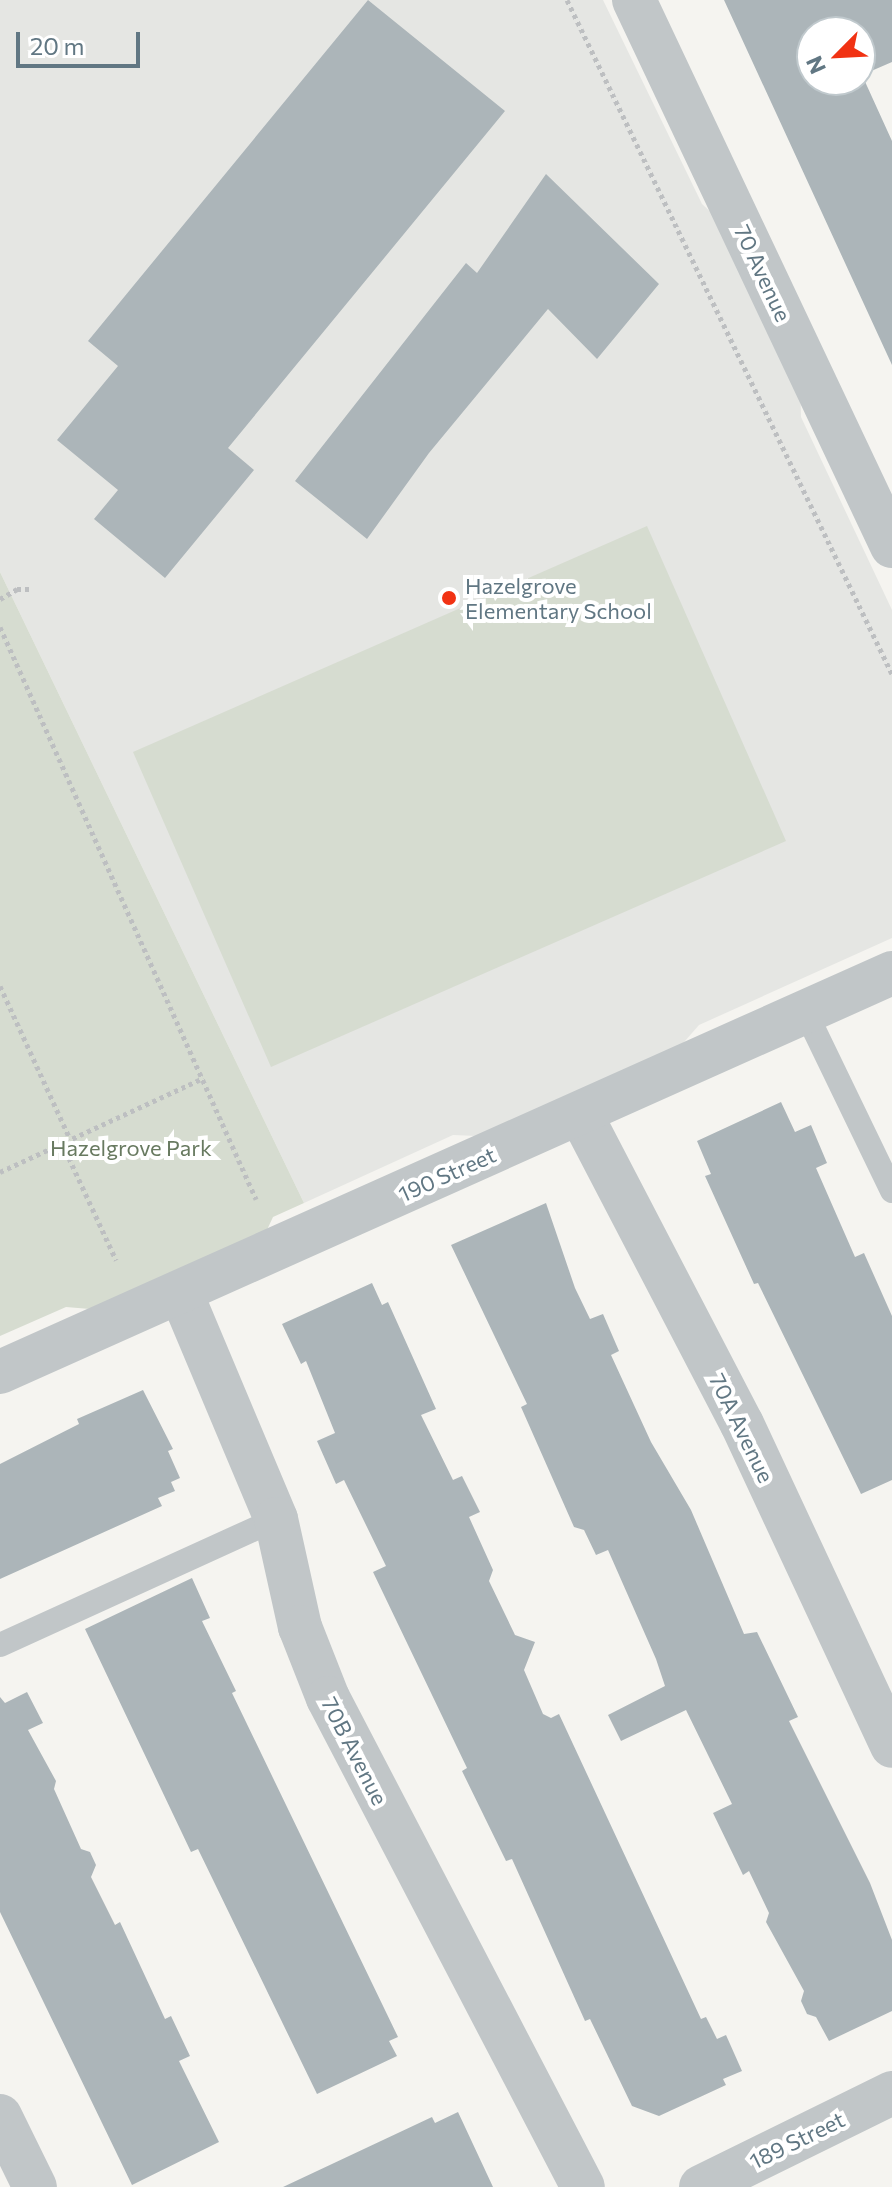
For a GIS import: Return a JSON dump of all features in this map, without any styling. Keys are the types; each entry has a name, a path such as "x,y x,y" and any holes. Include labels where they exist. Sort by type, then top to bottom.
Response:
{"street":[{"name":"70 Avenue","path":"634,0 892,546"},
{"name":"190 Street","path":"0,1372 581,1115 892,973"},
{"name":"70A Avenue","path":"581,1115 742,1424 892,1746"},
{"name":"70B Avenue","path":"181,1293 276,1519 300,1627 328,1698 583,2187"},
{"name":"189 Street","path":"701,2187 892,2093"},
{"path":"0,2116 35,2187"}],"lane":[{"path":"805,1011 892,1191"},
{"path":"0,1645 276,1519"}],"path":[{"path":"567,0 892,674"},
{"path":"0,599 17,589 29,589"},
{"path":"0,627 256,1199"},
{"path":"0,986 70,1139"},
{"path":"0,1172 203,1078"},
{"path":"62,1143 116,1260"}],"shaded area":[{"name":"Hazelgrove Elementary School","path":"0,0 603,0 702,204 716,217 800,379 801,417 892,610 892,938 699,1025 678,1049 477,1136 453,1135 304,1203 0,572"}],"green space":[{"path":"647,526 786,841 271,1067 133,752"},
{"name":"Hazelgrove Park","path":"0,572 304,1203 273,1217 266,1232 90,1309 66,1307 0,1336"}],"building":[{"path":"368,0 505,111 228,448 254,470 165,578 94,519 118,490 57,440 118,366 88,341"},
{"path":"724,0 892,0 892,62 876,69 876,16 796,16 796,96 872,96 892,141 892,365"},
{"path":"546,174 659,284 597,359 548,309 429,453 367,539 295,481 466,263 477,273"},
{"path":"781,1102 795,1132 811,1125 827,1163 816,1168 855,1257 864,1253 892,1316 892,1480 861,1494 758,1283 754,1284 705,1176 711,1174 697,1141"},
{"path":"546,1203 575,1288 590,1319 603,1314 619,1351 611,1355 651,1442 691,1510 744,1634 757,1632 798,1717 789,1721 870,1883 892,1940 892,2011 829,2041 816,2017 807,2014 801,2001 804,1991 766,1922 769,1913 749,1871 743,1875 713,1813 732,1804 686,1710 621,1741 608,1715 665,1686 656,1659 608,1550 596,1555 584,1530 574,1527 521,1407 527,1404 451,1245"},
{"path":"372,1283 382,1305 388,1302 436,1409 421,1415 453,1480 462,1476 480,1512 469,1517 493,1570 489,1581 515,1635 535,1642 524,1670 543,1714 551,1718 559,1714 701,2019 706,2017 717,2039 726,2035 742,2071 723,2079 726,2085 659,2116 632,2106 590,2019 585,2021 512,1859 506,1861 462,1771 467,1768 373,1572 386,1566 344,1480 336,1484 317,1441 335,1433 306,1361 301,1364 282,1324"},
{"path":"143,1390 173,1449 168,1451 180,1478 171,1482 175,1491 158,1498 162,1506 0,1579 0,1464 79,1424 77,1419"},
{"path":"192,1578 210,1618 202,1621 236,1691 232,1693 398,2037 389,2041 397,2056 317,2094 198,1849 191,1852 85,1629"},
{"path":"27,1692 43,1723 28,1730 56,1781 54,1789 81,1849 90,1852 96,1865 91,1877 115,1925 120,1922 165,2019 171,2016 190,2056 179,2061 219,2142 132,2185 0,1912 0,1697 5,1703"},
{"path":"458,2112 493,2187 283,2187 432,2117 435,2123"}],"place":[{"name":"Hazelgrove Elementary School","path":"449,598"}]}
